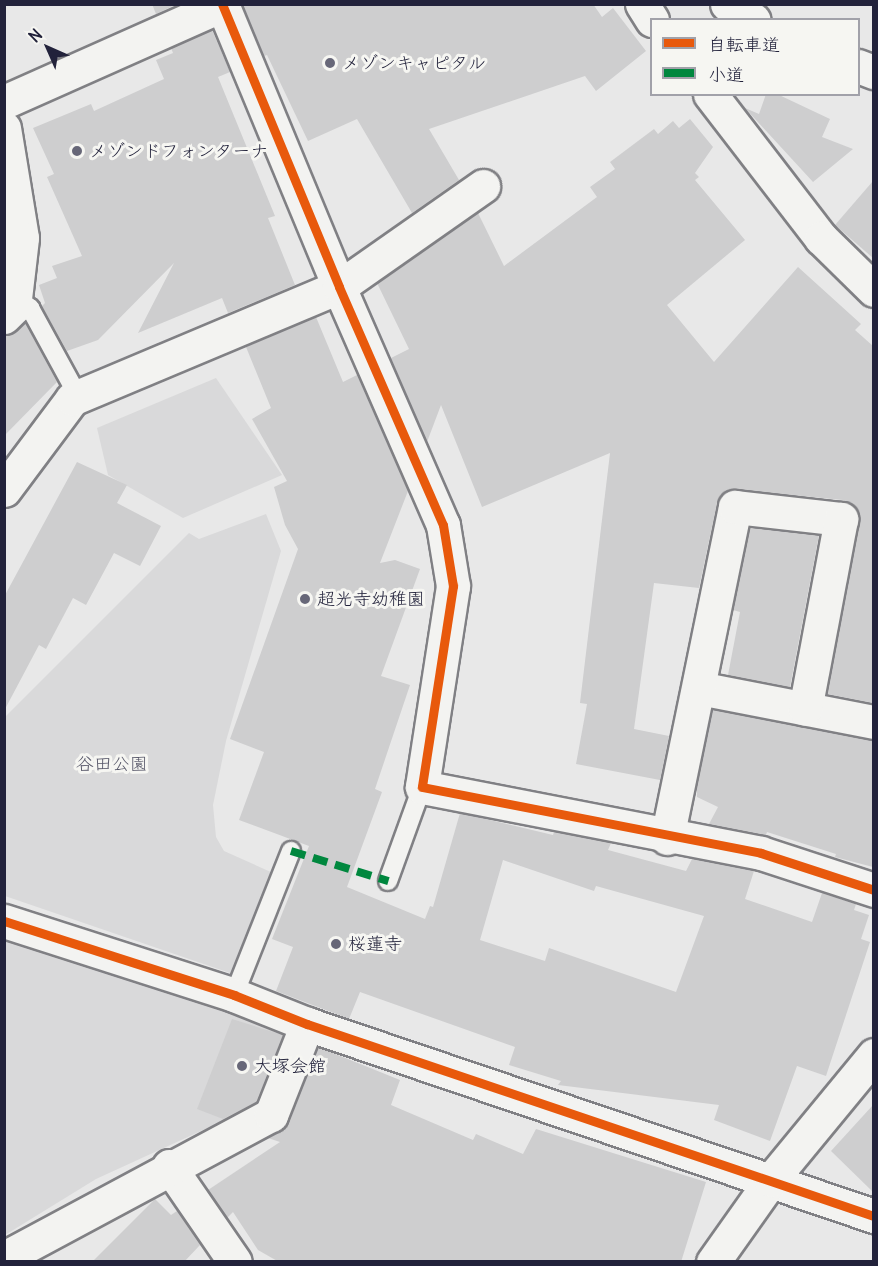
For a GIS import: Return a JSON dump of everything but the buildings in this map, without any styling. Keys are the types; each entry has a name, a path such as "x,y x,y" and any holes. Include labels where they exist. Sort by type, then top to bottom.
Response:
{"street":[{"path":"642,4 650,18"},
{"path":"727,4 751,18"},
{"path":"4,102 222,5 339,287 442,525 453,586 422,787 667,838 761,853 873,890"},
{"path":"712,96 821,238 873,290"},
{"path":"4,128 22,238 10,307"},
{"path":"4,490 78,396 339,287 483,186"},
{"path":"667,838 735,507 841,519 806,709"},
{"path":"699,688 873,722"},
{"path":"4,921 234,995 307,1024 873,1216"},
{"path":"4,1258 169,1166 271,1115 307,1024"},
{"path":"713,1262 771,1180 873,1055"},
{"path":"169,1166 235,1262"}],"lane":[{"path":"10,307 30,308 78,396"},
{"path":"388,881 422,787"},
{"path":"234,995 291,851"}],"green space":[{"path":"216,378 282,475 183,518 108,475 97,428"},
{"name":"谷田公園","path":"266,514 281,551 226,741 213,805 216,837 224,851 273,873 233,974 5,896 5,717 189,533 199,539"},
{"path":"5,938 217,1007 289,1038 260,1104 96,1179 5,1235"}],"marked path":[{"path":"291,851 388,881"}],"cycle path":[{"path":"222,4 339,287 443,525 453,586 422,787 761,853 874,890"},
{"path":"4,921 234,995 307,1024 874,1216"}],"place":[{"name":"メゾンキャピタル","path":"330,63"},
{"name":"メゾンドフォンターナ","path":"77,151"},
{"name":"超光寺幼稚園","path":"305,599"},
{"name":"桜蓮寺","path":"336,944"},
{"name":"大塚会館","path":"242,1066"}]}
